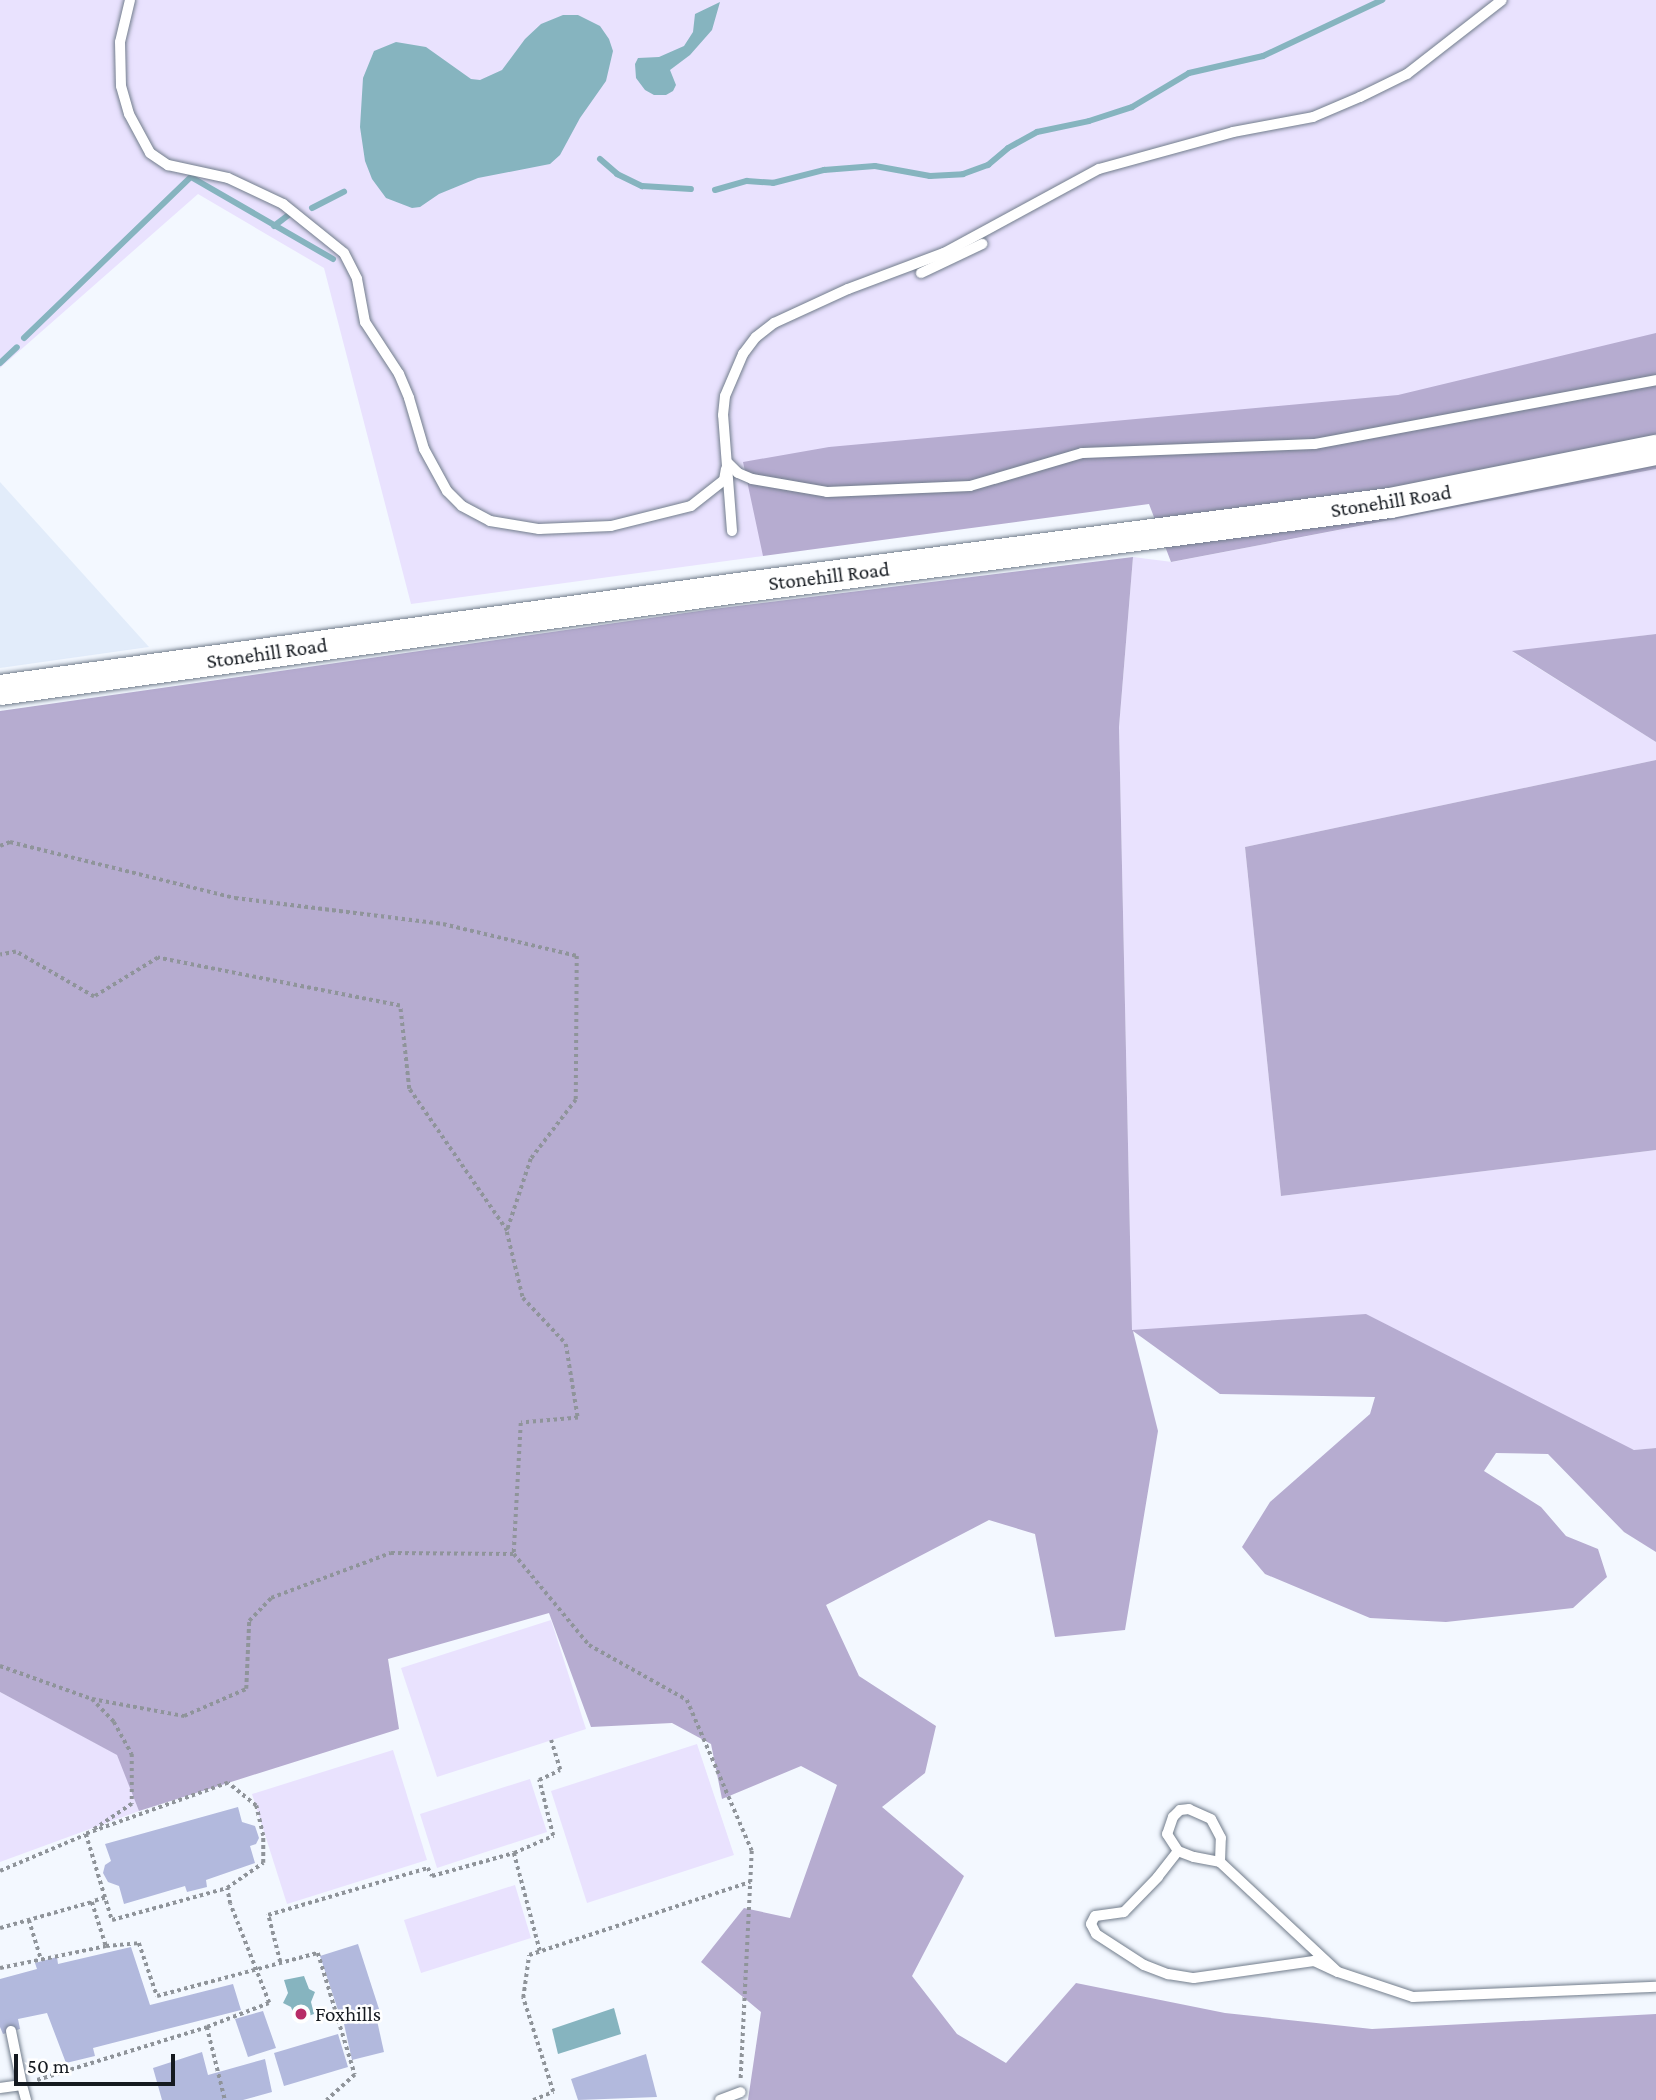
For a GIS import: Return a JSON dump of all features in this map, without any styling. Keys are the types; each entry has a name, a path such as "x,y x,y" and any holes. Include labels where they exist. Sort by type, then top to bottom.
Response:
{"street":[{"name":"Stonehill Road","path":"0,690 738,588 1390,503 1656,450"}],"lane":[{"path":"130,0 120,42 121,86 129,114 150,153 168,165 228,178 283,204 344,253 357,279 365,322 398,374 409,398 424,449 447,491 462,506 490,521 539,529 611,526 691,506 724,480 727,463"},
{"path":"732,531 723,415 733,374 743,354 756,337 774,323 848,289 944,253 1099,169 1233,132 1313,117 1360,97 1407,74 1502,0"},
{"path":"920,273 982,244"},
{"path":"727,463 738,473 752,479 827,492 970,485 1082,453 1315,444 1656,380"},
{"path":"1220,1862 1222,1846 1211,1819 1189,1809 1180,1810 1168,1825 1167,1834 1178,1851 1220,1862 1338,1972"},
{"path":"1178,1851 1124,1912 1095,1916 1091,1924 1096,1934 1144,1965 1168,1974 1194,1978 1314,1961 1338,1972 1413,1997 1656,1987"},
{"path":"12,2031 26,2100"},
{"path":"0,2088 22,2085"},
{"path":"720,2100 741,2092"}],"path":[{"path":"0,846 10,842 235,898 443,924 577,956 576,1100 531,1159 507,1231"},
{"path":"0,955 16,952 94,998 158,958 400,1006 409,1089 507,1231 523,1298 566,1343 578,1418 521,1423 514,1554 589,1645 687,1700 752,1850 741,2092"},
{"path":"0,1666 92,1699 184,1716 246,1689 249,1621 271,1598 391,1553 514,1554"},
{"path":"86,1835 132,1804 131,1754 114,1722 92,1699"},
{"path":"280,1962 268,1915 428,1868 432,1876 514,1853 553,1836 539,1780 559,1770 551,1740"},
{"path":"0,1871 86,1835 228,1783 256,1805 263,1863 227,1888 112,1920 86,1835"},
{"path":"514,1853 540,1951"},
{"path":"533,2100 553,2092 523,1998 529,1955 750,1882"},
{"path":"22,2085 207,2027 269,2003 230,1904 227,1888"},
{"path":"0,1928 105,1898"},
{"path":"92,1902 106,1946"},
{"path":"29,1920 41,1959"},
{"path":"0,1968 106,1946 139,1943 157,1996 318,1953 355,2075 327,2100"},
{"path":"207,2027 225,2100"}],"shaded area":[{"path":"0,0 1656,0 1656,402 793,528 763,556 411,604 324,268 198,194 0,368"},
{"path":"1656,333 1656,469 1171,562 1149,504 763,556 743,462 829,447 1398,395"},
{"path":"1656,469 1656,634 1513,652 1656,742 1656,760 1245,847 1281,1196 1656,1150 1656,1448 1635,1450 1132,1331 1119,727 1133,557 1172,562"},
{"path":"0,482 149,647 0,668"},
{"path":"1133,557 1119,727 1132,1330 1366,1314 1634,1450 1656,1448 1656,1552 1624,1532 1548,1454 1496,1453 1484,1471 1541,1507 1566,1536 1598,1549 1607,1577 1573,1608 1446,1622 1370,1618 1265,1574 1242,1547 1270,1502 1370,1414 1375,1397 1220,1394 1133,1331 1158,1431 1125,1630 1055,1637 1035,1534 989,1520 826,1605 859,1676 936,1726 925,1773 882,1807 964,1876 912,1976 957,2034 1006,2063 1076,1983 1225,2013 1372,2029 1656,2014 1656,2100 748,2100 761,2012 701,1962 744,1908 790,1918 837,1785 801,1766 722,1799 711,1744 672,1723 591,1727 549,1613 388,1659 399,1729 139,1811 117,1755 0,1692 0,711 713,609"},
{"path":"1656,634 1656,742 1512,651"},
{"path":"1656,760 1656,1150 1281,1196 1245,847"},
{"path":"551,1620 586,1729 437,1777 401,1668"},
{"path":"0,1692 118,1755 139,1811 0,1862"},
{"path":"697,1744 734,1855 587,1903 551,1791"},
{"path":"393,1750 427,1860 287,1904 252,1794"},
{"path":"530,1779 547,1832 437,1868 420,1814"},
{"path":"515,1885 531,1938 421,1973 404,1920"}],"water":[{"path":"720,2 712,30 690,55 670,70 676,85 673,91 666,95 654,95 645,90 636,78 635,64 638,58 659,57 684,46 693,32 695,14"},
{"path":"563,15 578,15 600,26 613,51 606,81 580,118 560,155 550,164 478,178 439,194 420,207 412,208 386,198 372,179 365,161 360,127 363,78 374,51 396,42 426,47 471,79 480,80 502,70 525,39 541,24"},
{"path":"304,1976 309,1989 315,1992 311,2002 314,2014 296,2020 291,2007 283,2003 288,1993 284,1980"},
{"path":"614,2008 621,2034 558,2054 552,2029"}],"building":[{"path":"238,1807 242,1822 255,1826 259,1838 256,1844 250,1846 255,1863 206,1880 207,1887 187,1892 185,1886 124,1904 119,1886 108,1882 103,1873 105,1865 111,1861 105,1844"},
{"path":"358,1944 379,2009 341,2019 320,1956"},
{"path":"131,1947 150,2005 233,1984 241,2010 93,2048 95,2056 66,2063 47,2013 18,2019 20,2029 3,2034 0,2027 0,1979 37,1969 35,1963 57,1957 58,1964"},
{"path":"263,2011 276,2048 248,2057 235,2019"},
{"path":"376,2016 384,2052 352,2060 344,2024"},
{"path":"338,2034 348,2067 284,2086 274,2053"},
{"path":"202,2052 208,2075 265,2059 272,2092 243,2100 162,2100 153,2068"},
{"path":"646,2054 657,2097 578,2100 571,2079"}],"waterway":[{"path":"715,190 747,181 773,183 824,170 875,166 930,176 963,174 988,165 1008,148 1037,132 1089,121 1132,107 1189,73 1263,56 1382,0"},
{"path":"600,159 617,174 642,186 691,189"},
{"path":"24,338 191,177 333,259"},
{"path":"312,208 344,192"},
{"path":"274,226 290,214"},
{"path":"0,363 17,347"}],"place":[{"name":"Foxhills","path":"301,2014"}]}
